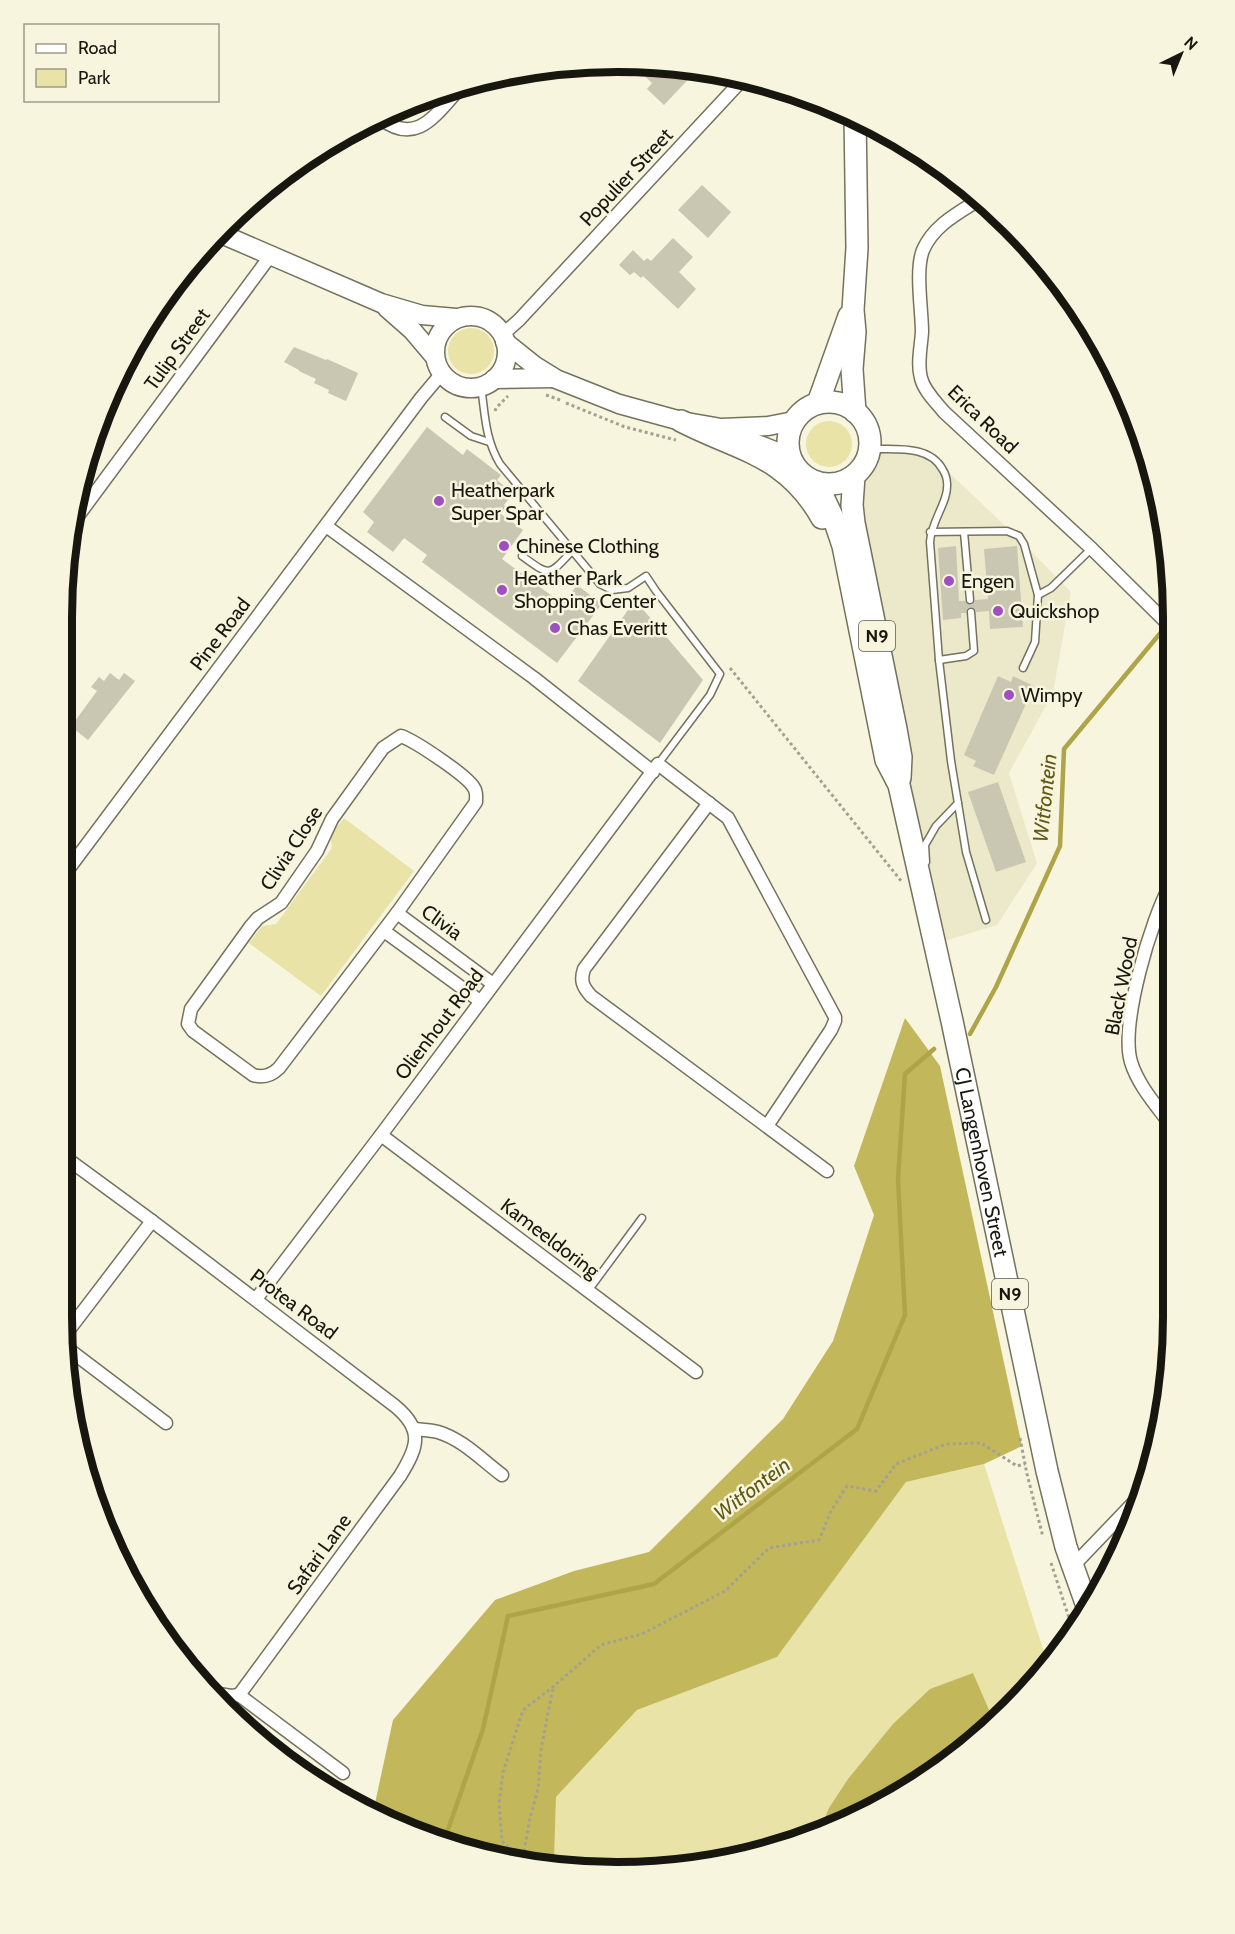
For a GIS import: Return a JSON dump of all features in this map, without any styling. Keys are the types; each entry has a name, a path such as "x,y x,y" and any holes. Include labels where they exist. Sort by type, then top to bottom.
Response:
{"highway":[{"path":"855,126 858,248 853,310 855,332 852,369 855,412"},
{"path":"818,403 843,329 853,310"},
{"path":"790,458 788,439 794,421 802,412 818,403 826,402 841,404 855,412 867,428 869,449"},
{"path":"681,431 759,455 772,462 793,480 812,502 827,526 852,587"},
{"name":"N9","path":"854,476 862,467 869,449"},
{"name":"N9","path":"790,458 801,473 816,483"},
{"path":"816,483 840,483 854,476"},
{"name":"CJ Langenhoven Street","path":"854,476 852,505 854,523 896,729 900,757 899,785 952,1021 1047,1471 1072,1567 1084,1599"},
{"name":"CJ Langenhoven Street","path":"816,483 838,529 852,587 886,760 899,785"}],"main road":[{"path":"228,237 381,303 422,315 456,318 482,317 496,326 504,338 535,366 556,379 681,431 768,426 794,421"},
{"path":"381,303 405,323 434,356 442,373 457,385 469,387 528,377 556,379"},
{"path":"434,356 436,342 442,330 456,318"},
{"path":"488,383 505,363 507,355 504,338"},
{"path":"721,428 790,458"}],"street":[{"name":"Populier Street","path":"504,338 737,85"},
{"path":"387,123 400,130 419,128 450,99"},
{"name":"Erica Road","path":"973,204 940,226 923,250 920,262 921,379 926,390 944,412 1092,549 1163,619"},
{"name":"Tulip Street","path":"82,510 271,255"},
{"name":"Pine Road","path":"72,864 442,373"},
{"path":"326,525 655,768 709,803 730,822 835,1017 831,1030 767,1126"},
{"name":"Clivia Close","path":"401,736 427,750 469,782 476,791 476,797 473,807 384,931 273,1073 260,1077 253,1075 198,1035 188,1024 190,1009 244,934 258,918 281,903 316,851 332,819 383,748 401,736"},
{"name":"Olienhout Road","path":"256,1299 655,768"},
{"path":"709,803 584,969 582,984 591,996 827,1171"},
{"name":"Black Wood","path":"1163,901 1144,953 1129,1027 1129,1045 1131,1060 1137,1076 1163,1114"},
{"name":"Clivia","path":"397,914 493,984"},
{"path":"384,931 480,1001"},
{"name":"Kameeldoring","path":"381,1135 696,1372"},
{"name":"Protea Road","path":"72,1162 395,1406 405,1414 414,1429"},
{"path":"72,1325 152,1221"},
{"path":"73,1353 166,1423"},
{"path":"414,1429 438,1432 447,1436 460,1443 502,1475"},
{"name":"Safari Lane","path":"239,1695 406,1467 415,1448 414,1429"},
{"path":"1072,1567 1127,1509"},
{"path":"225,1695 239,1695 343,1773"}],"lane":[{"path":"488,383 489,442 500,464 600,584 612,590 628,588 646,576 720,674 710,695 655,768"},
{"path":"445,417 471,436 489,442"},
{"path":"869,449 918,451 932,457 946,477 947,492 930,532 929,554 939,660 958,803 966,852 986,920"},
{"path":"930,532 1007,531 1019,536 1024,544 1038,595 1035,642 1023,668"},
{"path":"964,532 970,600"},
{"path":"1038,595 1051,588 1092,549"},
{"path":"522,556 544,572 549,572 572,551"},
{"path":"939,660 966,657 974,651 971,612"},
{"path":"926,866 925,845 936,826 958,803"},
{"path":"927,877 931,930"},
{"path":"588,1291 642,1218"}],"path":[{"path":"540,393 625,426 681,431"},
{"path":"495,415 496,408 513,394"},
{"path":"728,665 904,884 901,874"},
{"path":"1019,1431 1045,1544"},
{"path":"513,1852 502,1841 499,1803 503,1772 523,1710 601,1645 642,1634 725,1591 769,1548 819,1540 831,1511 847,1486 876,1491 896,1464 946,1444 981,1443 1017,1466 1025,1464"},
{"path":"1048,1555 1070,1622"},
{"path":"524,1854 538,1789 541,1749 554,1686"}],"shaded area":[{"path":"869,449 908,450 936,460 1071,592 1053,693 1009,773 1037,863 997,925 935,944 856,531 858,472 866,461"},
{"path":"905,1018 940,1066 1022,1446 984,1464 906,1482 777,1657 637,1710 556,1797 554,1858 511,1852 476,1843 442,1833 375,1805 393,1720 495,1600 574,1571 649,1552 783,1419 833,1341 874,1215 854,1166"},
{"path":"973,1673 991,1714 950,1749 921,1770 859,1806 824,1821 829,1808 848,1779 893,1724 930,1689"}],"green space":[{"path":"471,328 487,335 494,351 487,367 471,374 455,367 448,351 455,335"},
{"path":"829,421 845,428 852,444 845,460 829,467 813,460 806,444 813,428"},
{"path":"344,818 414,871 321,996 249,943 262,926 276,924 332,848 330,835"},
{"path":"984,1464 1045,1655 1028,1676 977,1727 921,1770 859,1806 793,1833 724,1852 653,1861 582,1861 554,1858 556,1797 637,1710 777,1657 906,1482"}],"building":[{"path":"641,73 690,77 664,105 647,89 652,83"},
{"path":"702,185 731,212 708,238 678,210"},
{"path":"673,238 693,257 679,272 696,289 678,309 643,276 641,278 634,272 630,275 619,265 633,250 644,261 647,258 651,261"},
{"path":"294,347 358,373 346,401 328,393 329,390 314,383 316,379 284,362"},
{"path":"427,427 463,455 467,449 501,475 497,480 510,491 511,496 501,514 523,530 502,559 563,604 577,585 602,604 557,663 422,562 427,555 404,538 393,552 367,532 374,522 363,512"},
{"path":"956,546 959,601 965,601 970,605 975,600 988,599 984,549 1017,546 1023,627 990,629 989,611 976,612 971,607 966,613 961,613 961,618 943,620 938,548"},
{"path":"635,600 703,680 660,743 578,681"},
{"path":"110,673 119,680 124,673 135,681 88,740 72,725 97,691 91,687 99,677 104,681"},
{"path":"998,676 1011,682 1013,676 1034,686 994,775 973,766 976,761 964,755"},
{"path":"998,782 1026,862 996,872 968,792"}],"waterway":[{"name":"Witfontein","path":"970,1034 996,987 1060,846 1064,749 1163,630"},
{"name":"Witfontein","path":"446,1834 483,1729 508,1616 654,1584 857,1429 905,1315 898,1179 905,1074 934,1049"}],"place":[{"name":"Heatherpark Super Spar","path":"439,501"},
{"name":"Chinese Clothing","path":"504,546"},
{"name":"Engen","path":"949,581"},
{"name":"Heather Park Shopping Center","path":"502,590"},
{"name":"Quickshop","path":"998,611"},
{"name":"Chas Everitt","path":"555,628"},
{"name":"Wimpy","path":"1009,695"}]}
